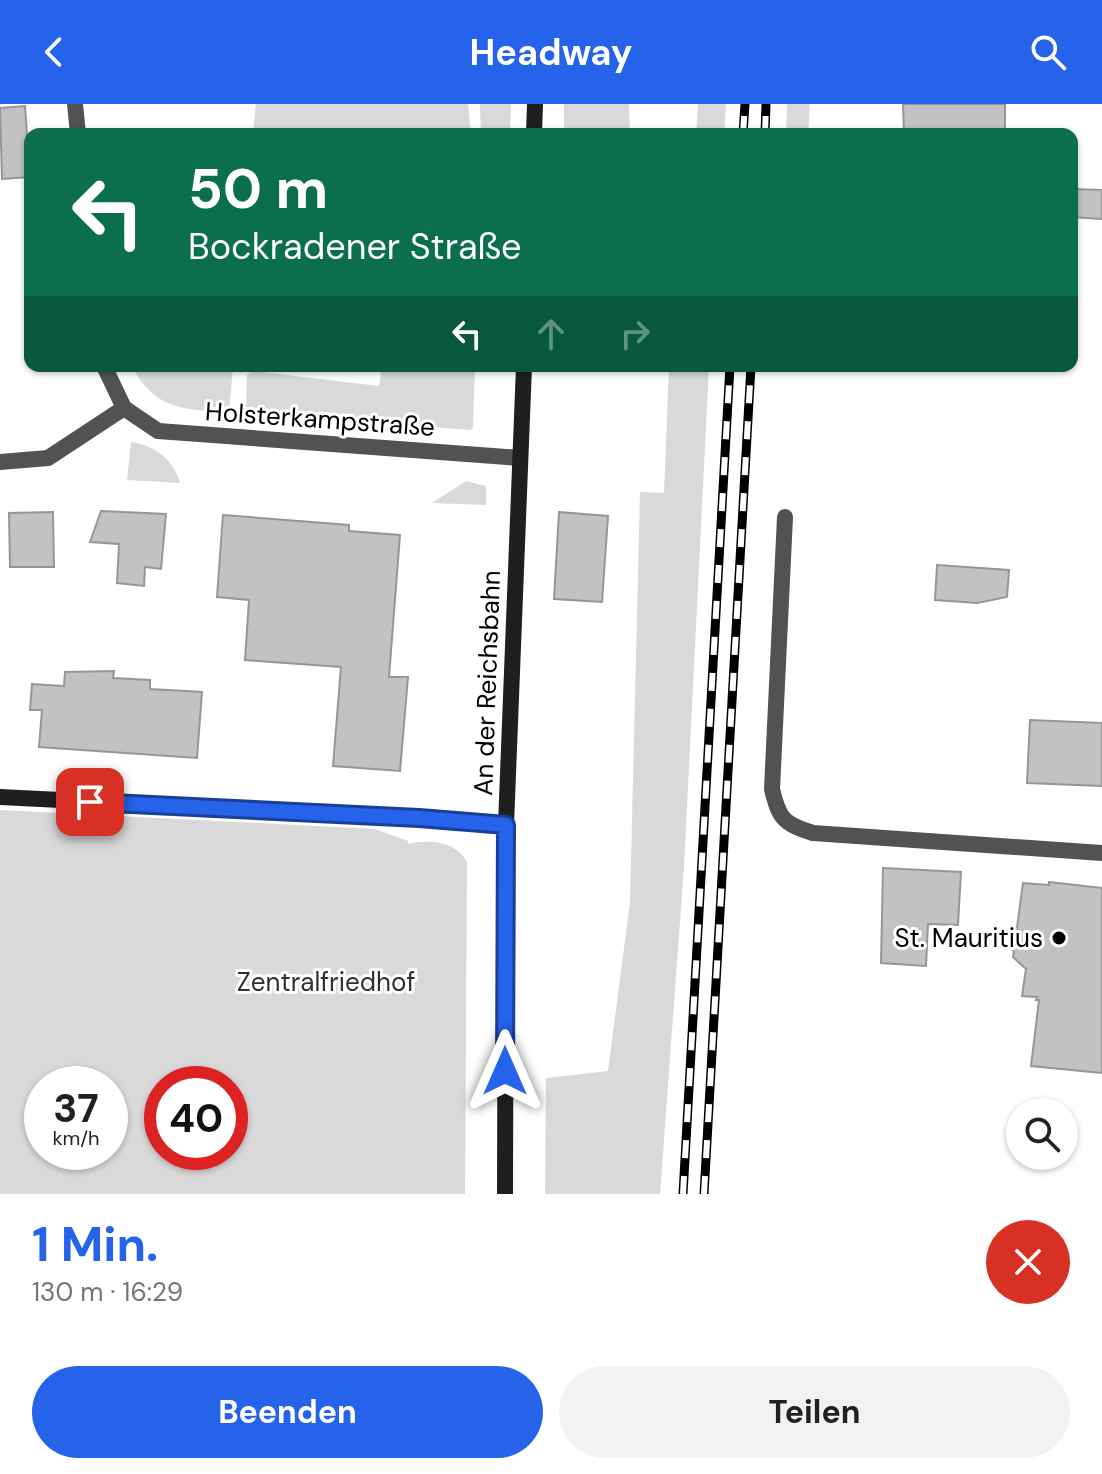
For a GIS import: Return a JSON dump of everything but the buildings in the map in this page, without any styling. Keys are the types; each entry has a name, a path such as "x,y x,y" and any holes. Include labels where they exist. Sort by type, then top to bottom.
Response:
{"street":[{"path":"75,104 77,128"},
{"path":"534,128 535,104"},
{"path":"0,462 48,458 124,408 107,372"},
{"name":"An der Reichsbahn","path":"505,1194 506,825 524,372"},
{"name":"Holsterkampstraße","path":"124,408 158,431 520,458"},
{"path":"785,517 772,789 777,810 788,826 813,833 1102,853"},
{"path":"0,797 506,825"}],"green space":[{"path":"256,104 468,104 470,128 254,128"},
{"path":"480,104 511,104 510,128 481,128"},
{"path":"564,104 629,104 630,128 564,128"},
{"path":"698,104 726,104 724,128 696,128"},
{"path":"787,104 810,104 808,128 786,128"},
{"path":"136,372 232,372 229,413 172,404 160,399"},
{"path":"252,372 379,386 381,372 475,372 473,427 470,430 246,413 247,375"},
{"path":"669,372 709,372 684,867 660,1194 545,1194 546,1078 608,1071 630,902 640,492 664,493"},
{"path":"131,442 148,446 162,455 173,467 180,483 127,480"},
{"path":"466,481 486,486 486,505 432,503"},
{"name":"Zentralfriedhof","path":"0,810 375,829 408,841 408,844 441,843 456,850 467,862 465,1194 0,1194"}],"railway":[{"path":"743,128 745,104"},
{"path":"765,128 766,104"},
{"path":"683,1194 730,372"},
{"path":"704,1194 751,372"}],"place":[{"name":"St. Mauritius","path":"1059,938"}],"route":[{"path":"90,802 506,825 505,1071"}]}
